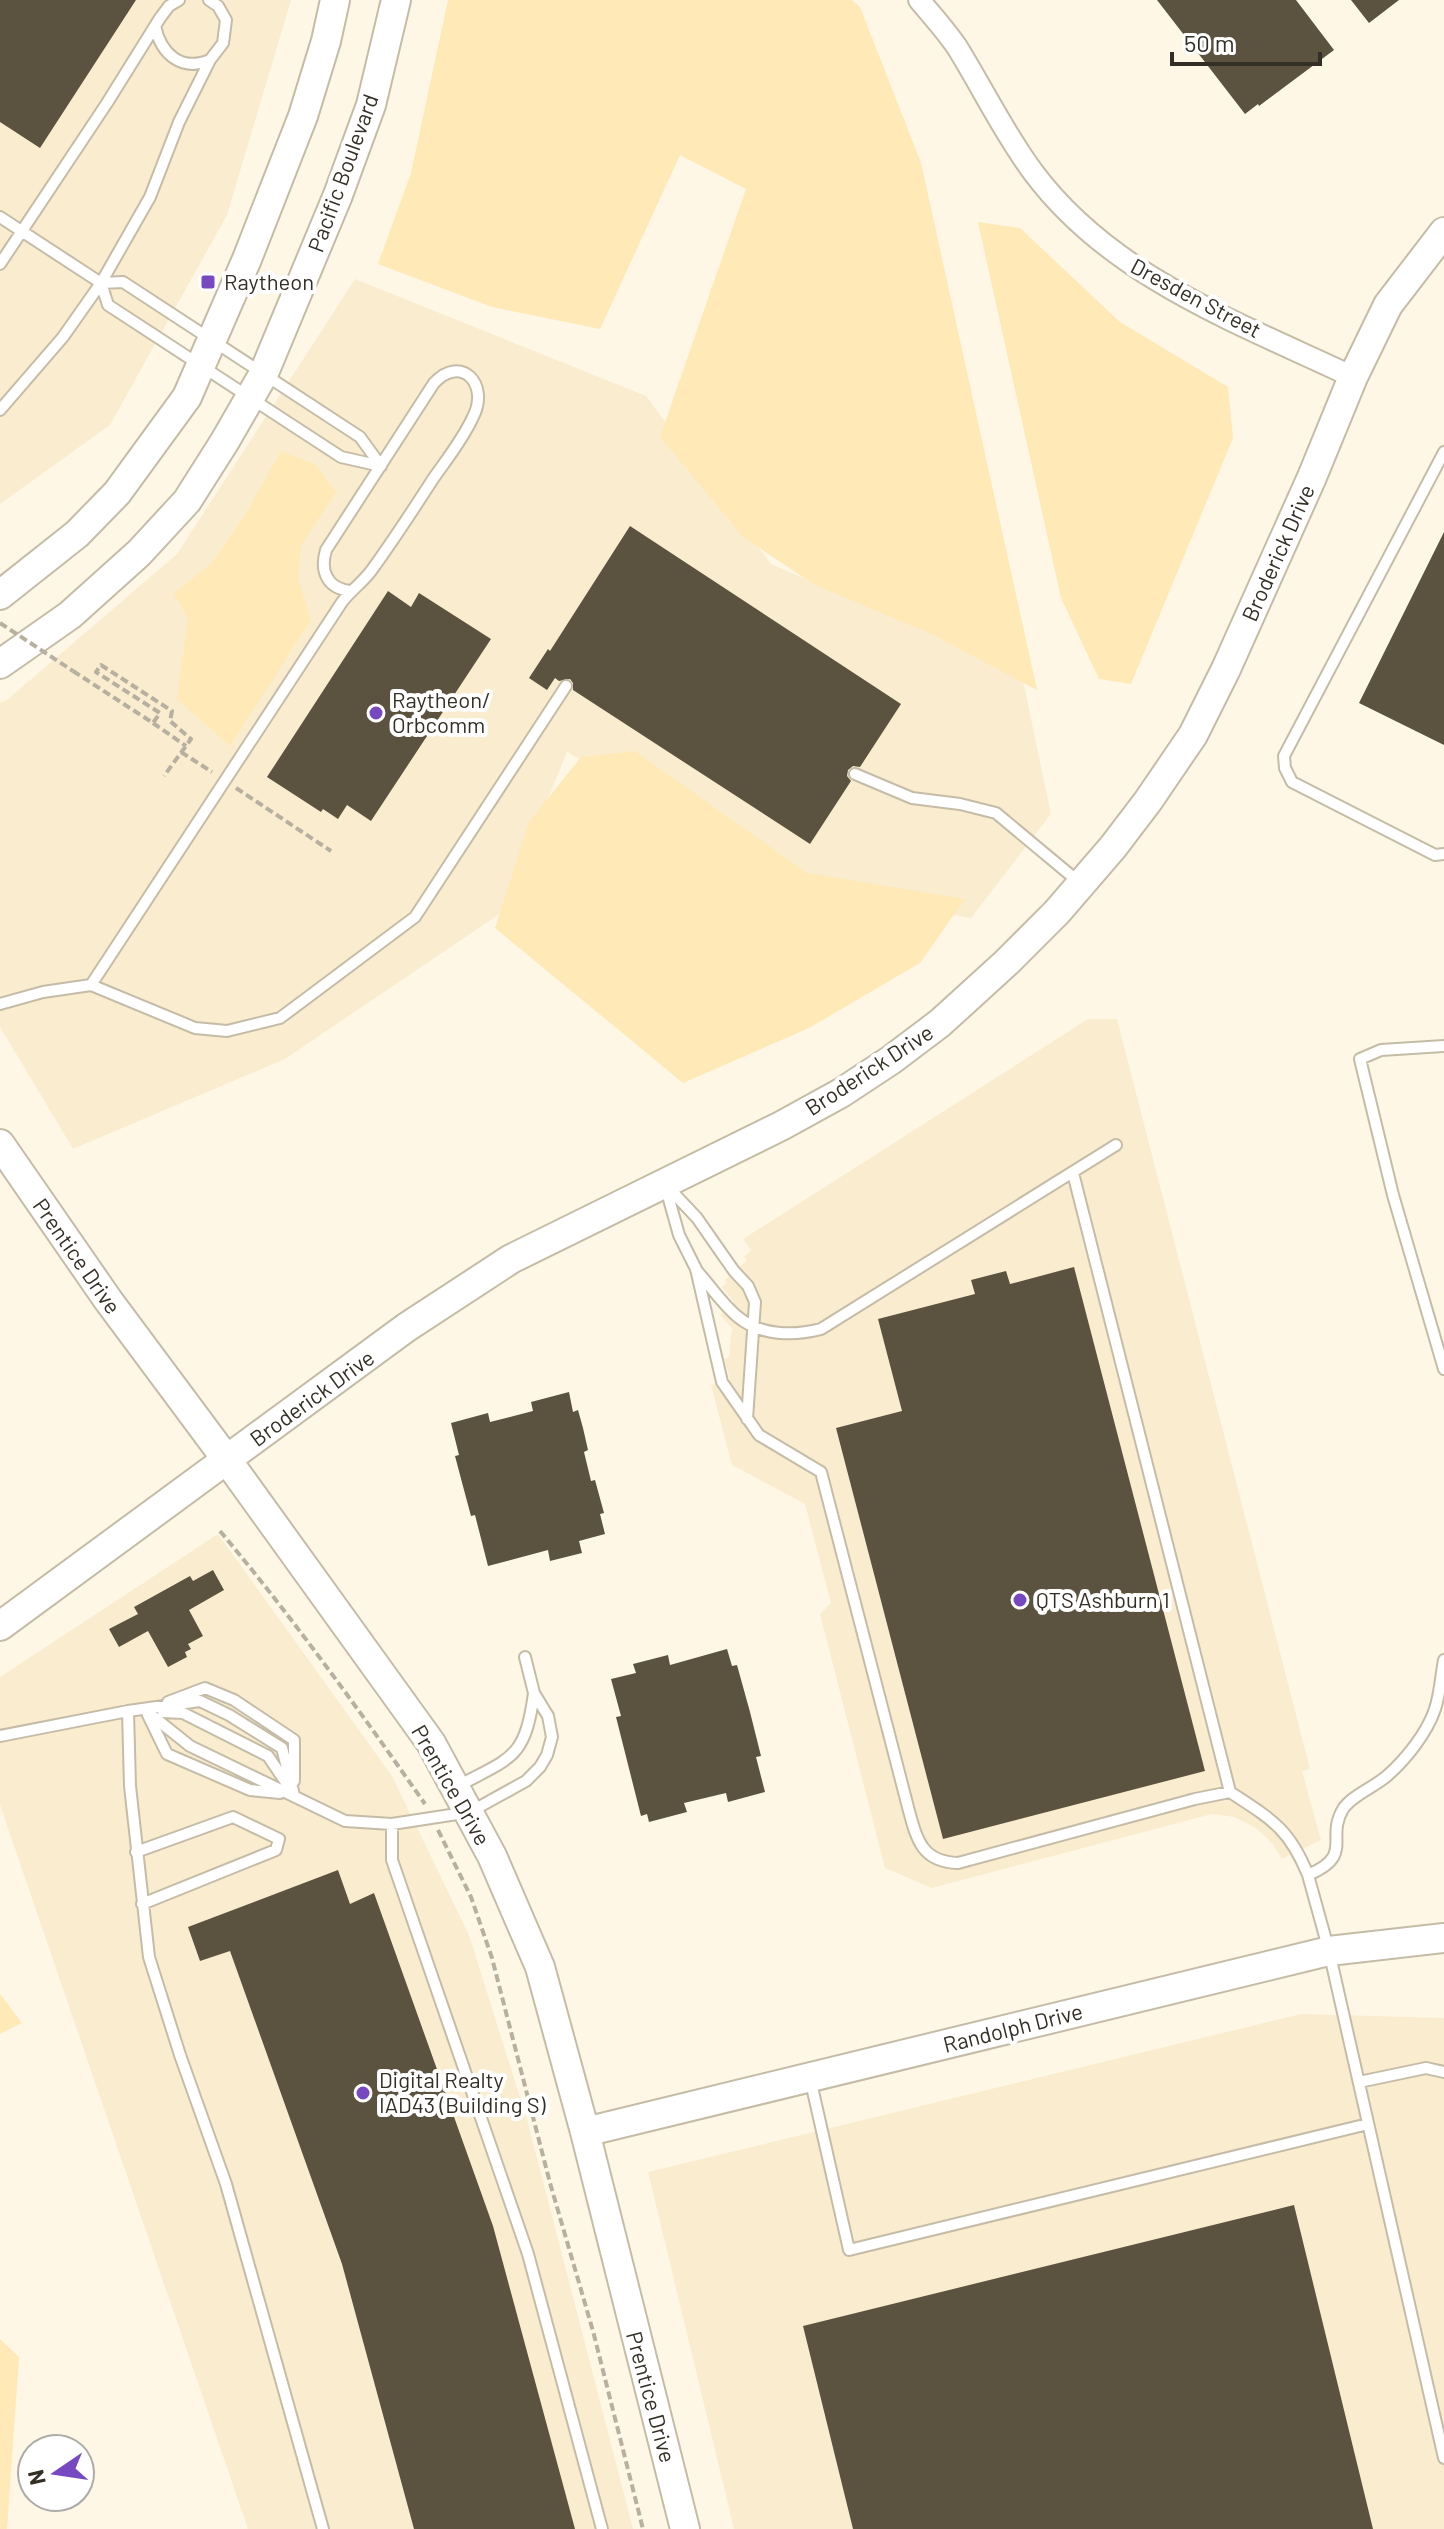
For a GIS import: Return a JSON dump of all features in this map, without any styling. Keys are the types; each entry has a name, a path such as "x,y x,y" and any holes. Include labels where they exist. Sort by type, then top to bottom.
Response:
{"street":[{"path":"0,595 52,556 117,493 187,397 303,116 335,0"},
{"name":"Pacific Boulevard","path":"0,664 70,615 139,553 187,501 256,386 338,195 362,131 396,0"},
{"name":"Dresden Street","path":"919,0 955,44 1033,173 1082,227 1116,254 1179,294 1353,377"},
{"name":"Broderick Drive","path":"0,1626 407,1327 511,1259 781,1126 891,1060 940,1023 1007,962 1082,884 1148,801 1193,735 1226,669 1353,377 1388,305 1444,232"},
{"name":"Prentice Drive","path":"0,1144 100,1289 431,1743 492,1856 540,1967 685,2529"},
{"name":"Randolph Drive","path":"585,2132 1329,1951 1444,1938"}],"lane":[{"path":"0,264 155,26 169,6 179,0"},
{"path":"0,410 63,337 101,283 150,197 179,122 210,60 223,43 226,20 218,6 209,0"},
{"path":"155,26 158,40 170,56 192,65 210,60"},
{"path":"0,217 101,283 123,282 206,353 256,386 341,457 381,466"},
{"path":"101,283 108,305 206,353 256,386 360,437 381,466"},
{"path":"91,985 350,591 358,587 370,572 474,415 480,394 470,376 461,372 441,375 334,537 322,563 326,577 334,586 350,591"},
{"path":"1444,452 1284,756 1285,768 1292,782 1435,855 1444,854"},
{"path":"0,1004 43,992 91,985 195,1028 227,1031 280,1018 415,917 566,686"},
{"path":"855,774 912,798 960,804 996,813 1082,884"},
{"path":"1444,1046 1381,1050 1360,1059 1393,1195 1444,1369"},
{"path":"696,1269 738,1317 753,1325 785,1335 821,1329 1116,1145"},
{"path":"1073,1173 1230,1792 1285,1831 1297,1848 1308,1875 1329,1951 1444,2458"},
{"path":"664,1183 680,1237 696,1269 722,1382 759,1435 821,1472 909,1811 916,1836 925,1852 942,1863 958,1863 1230,1792"},
{"path":"664,1183 697,1218 748,1286 755,1302 747,1419"},
{"path":"145,1710 190,1746 345,1821 392,1824 470,1812 526,1781 547,1755 552,1737 548,1716 534,1693 525,1657"},
{"path":"1308,1875 1328,1866 1337,1850 1338,1826 1344,1809 1387,1776 1415,1745 1434,1711 1444,1660"},
{"path":"456,1787 511,1758 530,1725 534,1693"},
{"path":"0,1736 128,1711 200,1701 282,1748 294,1795"},
{"path":"145,1710 183,1713 268,1756 294,1795"},
{"path":"145,1710 167,1754 250,1790 294,1795"},
{"path":"128,1711 130,1786 149,1957 226,2184 323,2529"},
{"path":"136,1852 233,1817 279,1839 276,1850 142,1904"},
{"path":"392,1824 392,1860 528,2254 602,2529"},
{"path":"1359,2082 1426,2068 1444,2072"},
{"path":"810,2078 849,2250 1368,2124"}],"path":[{"path":"0,623 186,746"},
{"path":"153,723 160,713 96,672 101,665 172,711 170,721 191,739 164,776"},
{"path":"181,752 331,851"},
{"path":"220,1531 274,1595 426,1805 471,1897 492,1958 643,2529"}],"shaded area":[{"path":"0,0 291,0 227,215 110,425 0,504"},
{"path":"448,0 852,0 860,7 921,163 1037,690 929,633 815,585 743,537 660,437 746,189 680,155 600,329 492,307 378,264 411,173"},
{"path":"978,222 1020,228 1120,322 1228,387 1233,438 1131,684 1099,679 1061,598"},
{"path":"355,279 646,396 771,564 1021,671 1051,814 971,918 809,890 567,752 501,913 285,1059 73,1149 0,1027 0,703 177,554"},
{"path":"281,451 316,465 336,492 301,545 298,579 311,620 230,746 177,699 188,619 174,593 211,564 246,513"},
{"path":"635,751 807,873 965,899 920,963 809,1028 683,1083 495,928 529,822 581,757"},
{"path":"1088,1019 1117,1019 1310,1769 1302,1771 1321,1840 1282,1859 1272,1843 1256,1828 1234,1817 1212,1814 932,1888 885,1868 820,1614 831,1603 805,1504 732,1465 711,1385 730,1379 724,1359 729,1357 732,1328 720,1315 734,1302 722,1287 727,1283 725,1280 747,1260 744,1257 751,1250 743,1239"},
{"path":"218,1534 392,1776 469,1935 528,2123 633,2529 248,2529 0,1805 0,1677"},
{"path":"0,1994 22,2023 0,2034"},
{"path":"1301,2014 1444,2018 1444,2529 734,2529 648,2172"},
{"path":"0,2339 19,2357 7,2529 0,2529"}],"building":[{"path":"0,0 136,0 40,148 0,122"},
{"path":"1157,0 1296,0 1334,50 1245,114"},
{"path":"1351,0 1399,0 1369,23"},
{"path":"630,526 901,704 860,767 853,766 848,770 847,776 851,781 810,844 573,690 570,679 559,681 555,678 547,690 529,678 548,649 550,651"},
{"path":"1444,532 1444,745 1359,703"},
{"name":"Raytheon/ Orbcomm","path":"388,591 411,607 419,593 491,639 371,821 347,805 338,819 323,809 321,812 267,777"},
{"name":"QTS Ashburn 1","path":"1074,1267 1205,1771 943,1839 836,1428 902,1411 878,1319 975,1294 971,1280 1006,1271 1010,1284"},
{"path":"569,1392 573,1412 578,1410 583,1428 588,1450 584,1452 604,1513 600,1514 605,1534 579,1541 582,1553 550,1561 548,1550 488,1566 455,1456 459,1455 451,1423 488,1413 490,1422 533,1411 531,1402"},
{"path":"213,1570 224,1590 189,1610 203,1636 188,1644 191,1649 185,1652 187,1657 168,1667 148,1631 119,1647 109,1629 138,1614 134,1607 190,1576 193,1581"},
{"path":"727,1649 732,1666 737,1665 750,1712 761,1756 756,1757 765,1792 728,1802 726,1793 684,1803 687,1812 649,1822 647,1814 641,1816 616,1717 621,1716 611,1679 636,1673 633,1664 668,1655 670,1665"},
{"name":"Digital Realty IAD43 (Building S)","path":"338,1870 350,1904 374,1893 493,2226 575,2529 414,2529 342,2264 230,1951 200,1961 188,1927"},
{"path":"1294,2205 1373,2529 853,2529 803,2326"}],"place":[{"name":"Raytheon","path":"208,282"},
{"name":"Raytheon/ Orbcomm","path":"376,713"},
{"name":"QTS Ashburn 1","path":"1020,1600"},
{"name":"Digital Realty IAD43 (Building S)","path":"363,2093"}]}
